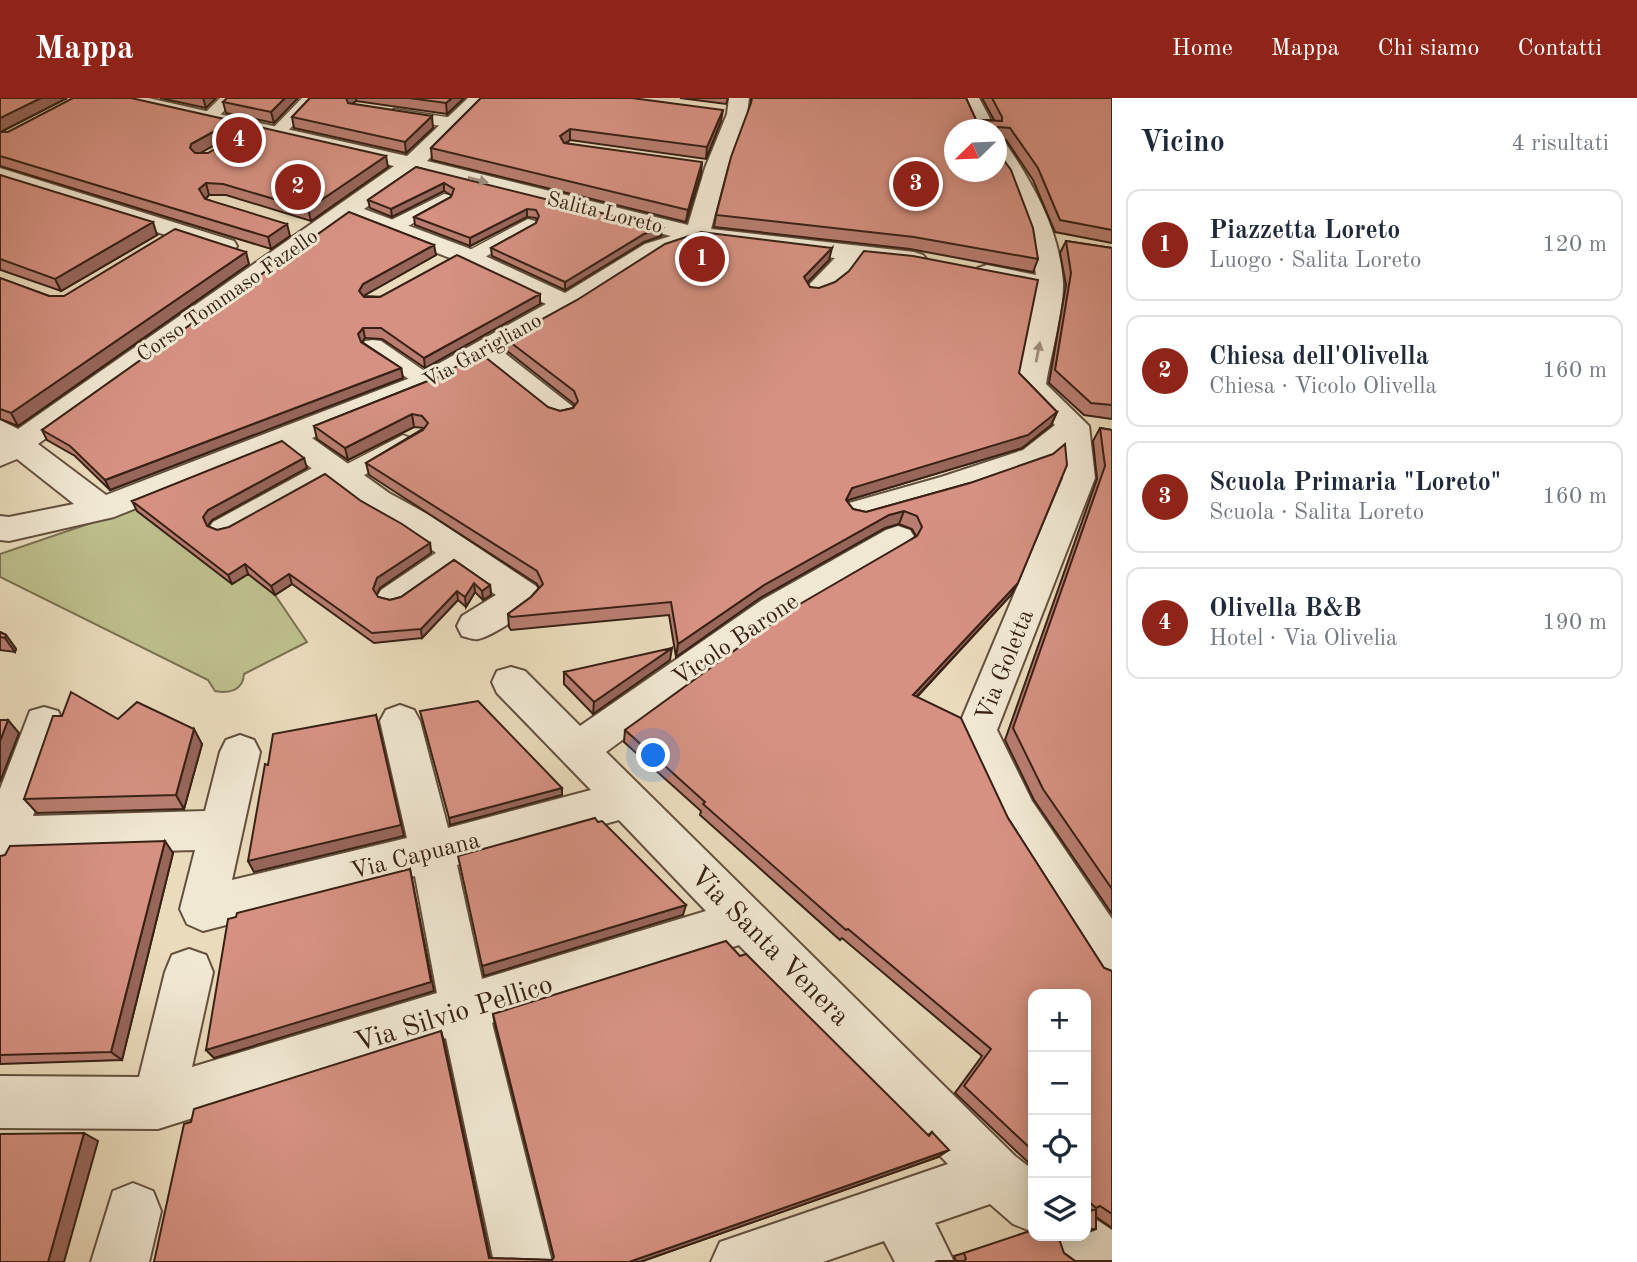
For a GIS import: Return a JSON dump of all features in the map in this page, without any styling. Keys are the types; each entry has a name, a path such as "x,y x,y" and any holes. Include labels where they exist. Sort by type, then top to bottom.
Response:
{"street":[{"name":"Salita Loreto","path":"122,98 412,164 697,235 934,263"},
{"name":"Corso Tommaso Fazello","path":"6,443 273,261 302,229 347,210 412,164 478,98"},
{"path":"969,98 980,119"},
{"path":"140,118 161,107"},
{"path":"697,235 709,167 733,108"},
{"path":"861,511 952,485 1034,457 1086,428 1031,386 1050,285 1054,242 1007,161"},
{"path":"0,175 273,261"},
{"path":"347,210 392,228 455,259 566,304"},
{"name":"Via Garigliano","path":"0,528 9,529 102,509 428,381 566,304 654,249 697,235"},
{"path":"816,291 840,271 851,253"},
{"path":"959,268 1050,285"},
{"path":"483,350 561,412"},
{"name":"Via Goletta","path":"1086,428 1079,478 977,730 1017,814 1106,934"},
{"path":"288,436 340,471 377,501 417,523 523,595 475,626"},
{"path":"6,443 102,509"},
{"name":"Vicolo Barone","path":"578,750 775,609 898,538"},
{"name":"Via Santa Venera","path":"511,682 1015,1190"},
{"path":"401,721 523,1262"},
{"path":"44,723 2,841 222,830 240,751"},
{"name":"Via Capuana","path":"222,830 204,909 432,852 627,799"},
{"name":"Via Silvio Pellico","path":"0,1102 159,1103 747,921"},
{"path":"159,1103 189,972"},
{"path":"740,1262 898,1209 1015,1190"},
{"path":"898,1209 925,1262"},
{"path":"1081,1241 1108,1262"}],"lane":[{"path":"208,117 229,98"},
{"path":"235,140 266,131 311,98"},
{"path":"383,113 453,123"},
{"path":"392,228 444,199"},
{"path":"455,259 528,225"},
{"path":"155,245 178,231"},
{"path":"373,346 428,381"},
{"path":"222,528 415,436"},
{"path":"391,597 458,551"}],"green space":[{"path":"135,508 247,571 275,595 307,642 244,674 241,684 235,690 215,691 208,680 0,577 0,554"}],"building":[{"path":"0,98 41,98 0,118"},
{"path":"73,98 131,98 233,121 191,144 190,148 195,153 208,153 255,126 386,156 308,209 223,184 206,183 199,189 205,199 287,224 268,237 0,156 0,132 8,132"},
{"path":"227,98 285,98 271,112 223,102"},
{"path":"310,98 346,98 348,103 432,116 405,142 292,117"},
{"path":"409,98 452,98 446,103"},
{"path":"481,98 632,98 723,110 707,147 570,129 560,136 564,143 702,162 688,210 431,148"},
{"path":"752,98 966,98 976,119 944,119 944,182 1007,182 1007,165 1033,228 1038,259 914,237 716,215 731,157"},
{"path":"992,98 1112,98 1112,230 1060,220 1038,168 1010,128 1007,128 1007,119 1002,119"},
{"path":"416,167 662,228 644,234 565,282 491,248 536,223 539,216 536,210 527,209 470,238 414,217 451,197 454,189 444,183 391,209 368,200"},
{"path":"0,175 153,222 55,279 0,259"},
{"path":"349,212 434,245 363,284 359,291 364,297 380,297 457,255 540,294 424,358 381,328 363,328 358,334 361,342 401,368 105,480 70,446 42,430"},
{"path":"175,229 246,252 11,413 0,409 0,278 49,296 64,296"},
{"path":"701,232 832,248 804,277 810,287 819,288 835,282 849,271 864,251 913,256 1038,280 1019,373 1057,412 1028,435 852,488 846,500 853,509 866,512 970,483 1053,454 1065,444 1067,465 1018,583 913,695 961,718 1008,818 1104,968 1112,971 1112,1214 1091,1204 1091,989 1028,989 1028,1146 964,1086 991,1049 846,930 703,804 705,802 625,730 793,608 917,536 922,527 917,516 904,511 889,515 764,585 678,644 671,602 511,617 508,614 543,584 537,571 366,463 423,430 428,423 422,416 412,414 345,448 314,426 438,377 480,353 548,407 560,411 573,408 578,401 574,391 506,339 577,300 665,244"},
{"path":"1066,241 1112,248 1112,405 1091,403 1055,370 1071,273"},
{"path":"1100,428 1112,430 1112,889 1043,789 1013,728 1105,466"},
{"path":"282,441 304,458 208,510 203,517 207,526 217,530 229,527 325,474 361,501 430,543 377,578 373,589 378,597 390,600 401,597 454,560 490,585 482,591 474,583 465,597 457,591 421,629 372,633 289,574 271,586 245,564 228,575 132,501"},
{"path":"672,648 594,702 564,672"},
{"path":"71,692 118,719 137,702 194,729 176,795 24,799 53,716 62,716"},
{"path":"478,701 562,788 449,818 420,711"},
{"path":"376,715 401,825 248,861 273,734"},
{"path":"0,720 8,720 0,741"},
{"path":"595,818 598,822 602,821 686,905 482,966 458,856"},
{"path":"165,841 111,1052 0,1055 0,856 5,855 10,846"},
{"path":"410,869 431,982 206,1050 228,919 236,917 237,913"},
{"path":"726,941 740,956 746,954 929,1136 932,1132 949,1150 629,1262 154,1262 184,1124 191,1122 194,1109 441,1031 489,1258 552,1260 554,1257 493,1014"},
{"path":"84,1133 48,1262 0,1262 0,1134"},
{"path":"1096,1209 1096,1229 1091,1229 1091,1210"},
{"path":"1028,1232 1028,1241 1060,1241 1064,1253 1075,1261 1112,1262 935,1262 964,1261 964,1253"}],"place":[{"name":"Olivella B&B","path":"239,140"},
{"name":"Scuola Primaria \"Loreto\"","path":"916,184"},
{"name":"Chiesa dell'Olivella","path":"298,187"},
{"name":"Piazzetta Loreto","path":"702,259"}]}
